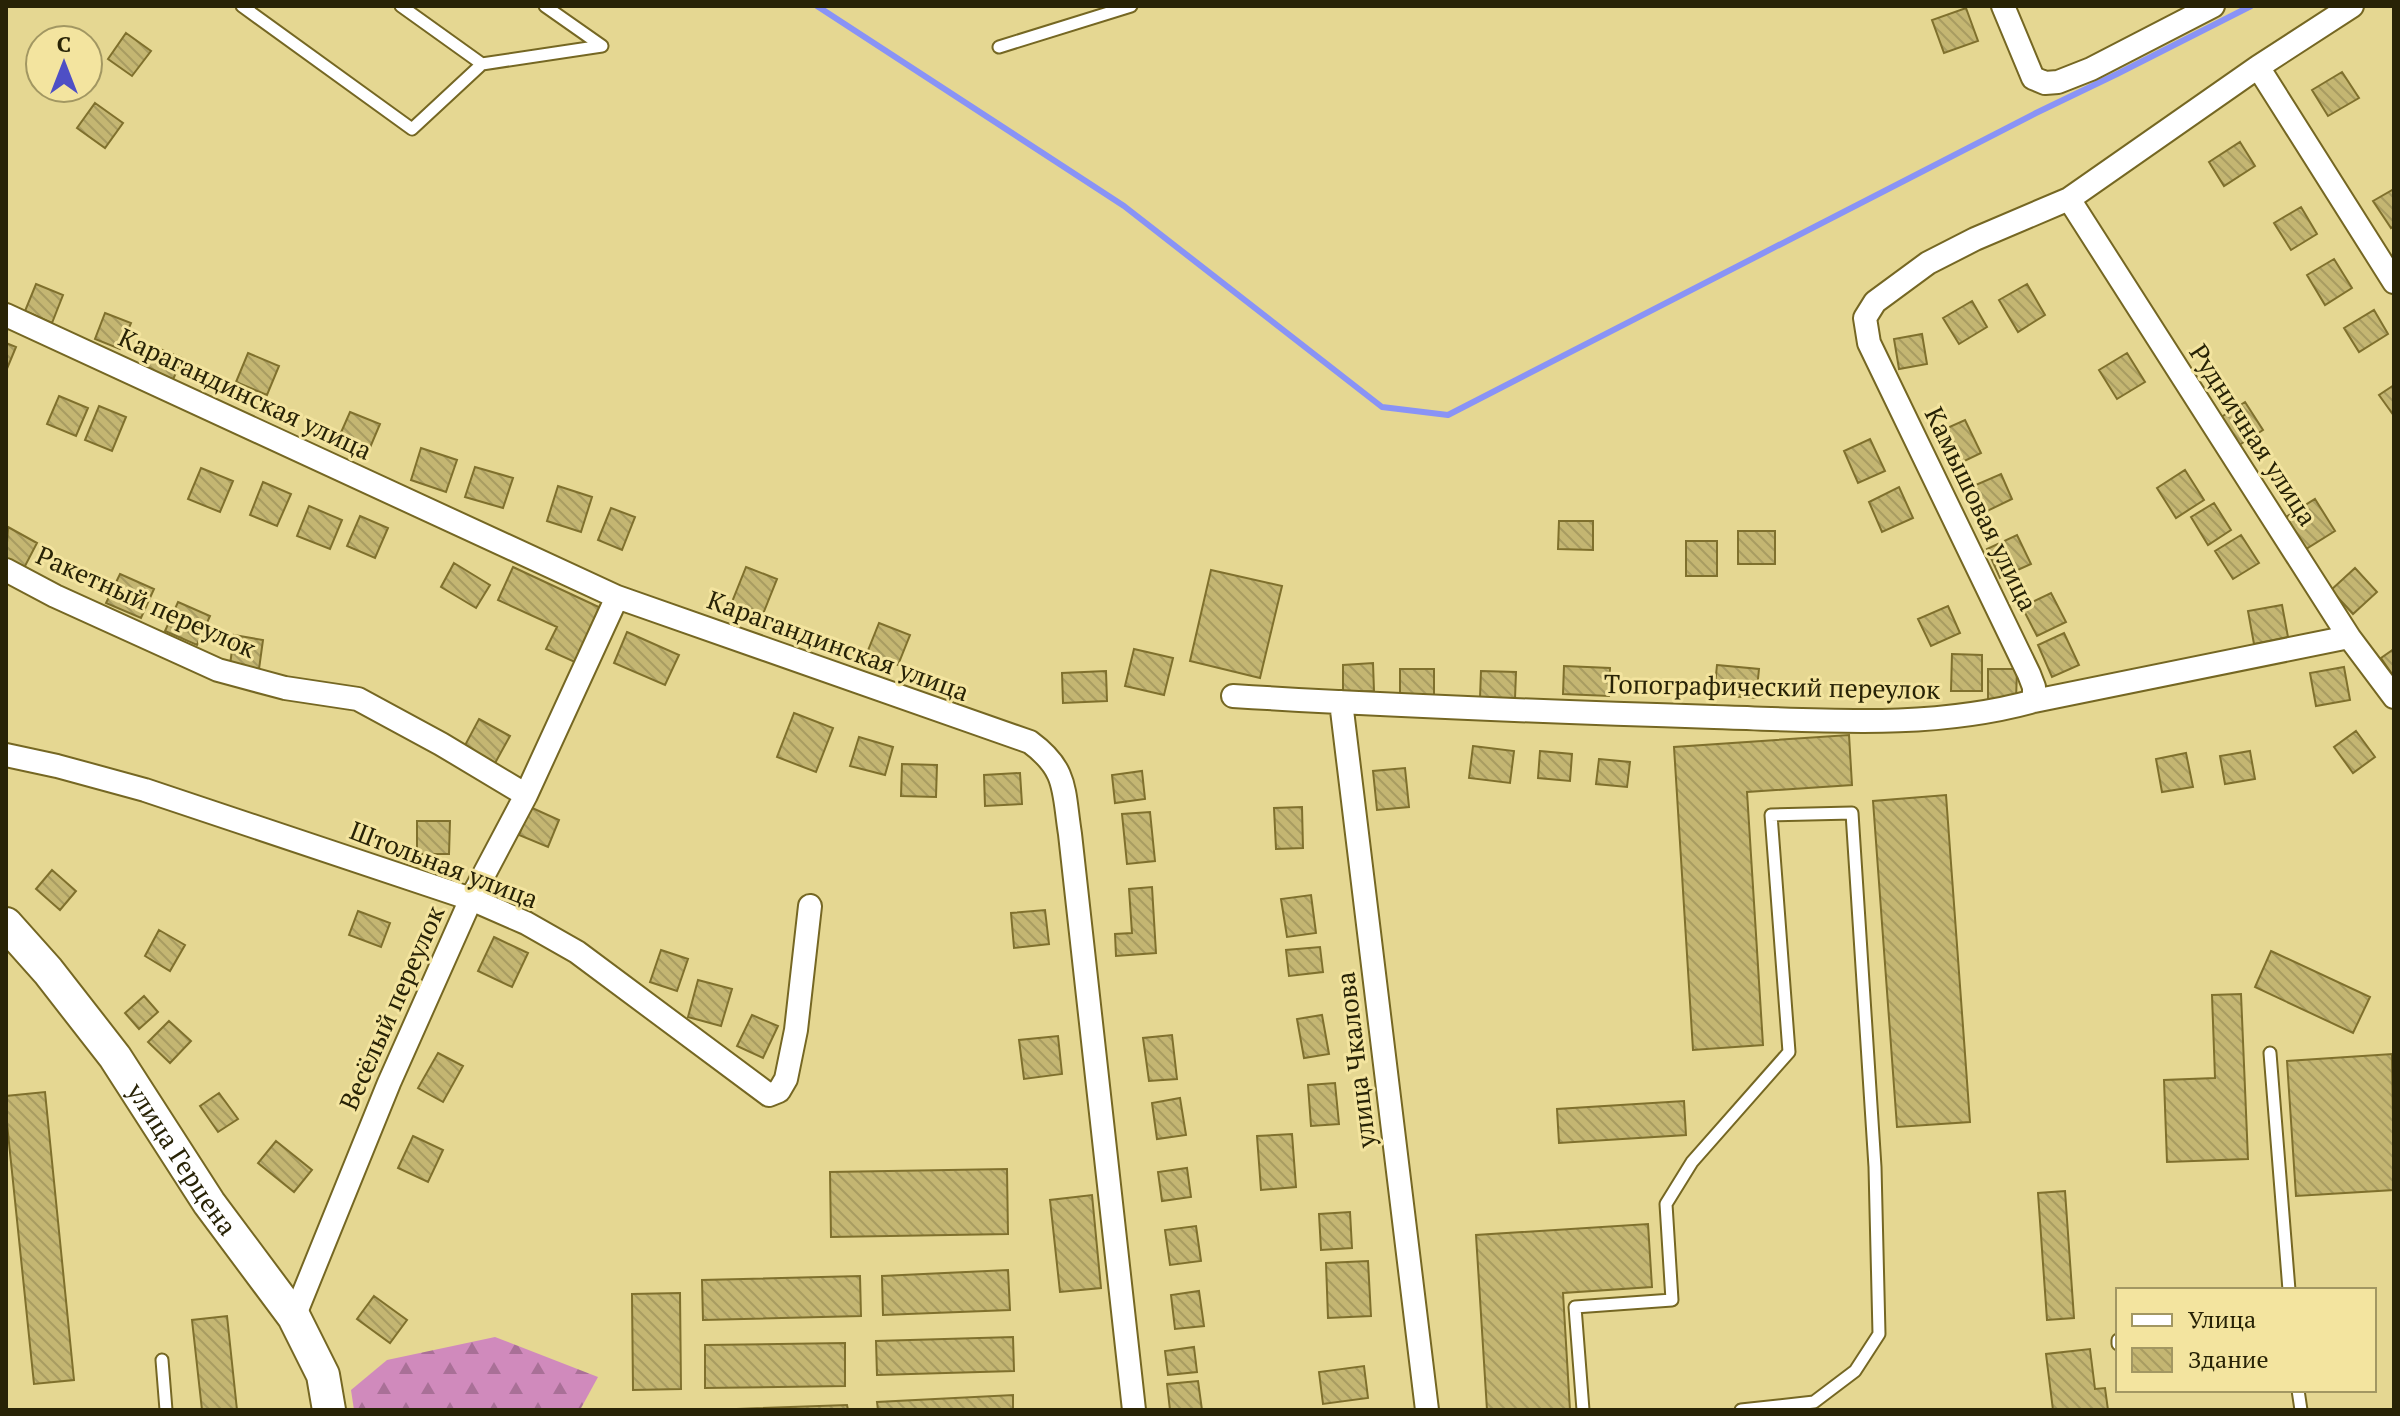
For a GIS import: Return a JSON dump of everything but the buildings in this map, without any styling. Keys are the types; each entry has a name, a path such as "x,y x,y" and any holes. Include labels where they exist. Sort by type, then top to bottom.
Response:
{"main road":[{"name":"улица Герцена","path":"6,924 48,971 115,1057 209,1203 294,1317 323,1375 329,1410"}],"street":[{"path":"2003,6 2033,78 2045,83 2058,82 2091,69 2213,6"},
{"path":"2069,199 2258,67 2352,6"},
{"path":"2258,67 2394,282"},
{"name":"Камышовая улица","path":"2034,701 2034,687 2029,674 1869,343 1865,318 1875,302 1928,263 1975,239 2069,199"},
{"name":"Рудничная улица","path":"2069,199 2349,637 2394,697"},
{"name":"Карагандинская улица","path":"6,315 617,597 1030,742 1048,756 1061,775 1070,834 1134,1410"},
{"name":"Ракетный переулок","path":"6,570 55,596 218,670 285,688 358,699 526,795"},
{"name":"Весёлый переулок","path":"294,1317 389,1083 471,899 526,795 617,597"},
{"name":"Топографический переулок","path":"1233,696 1870,721 1959,717 2349,637"},
{"name":"улица Чкалова","path":"1341,702 1427,1410"},
{"name":"Штольная улица","path":"6,755 145,790 471,899 526,923 577,952 769,1095 779,1091 786,1079 796,1030 810,906"}],"lane":[{"path":"242,6 412,129 482,64 602,46 545,6"},
{"path":"401,6 482,64"},
{"path":"999,47 1131,6"},
{"path":"1583,1410 1575,1307 1672,1300 1666,1204 1692,1162 1789,1052 1771,815 1852,813 1875,1167 1879,1334 1855,1371 1814,1402 1741,1410"},
{"path":"2270,1053 2289,1288"},
{"path":"162,1360 166,1410"}],"green space":[{"path":"495,1337 598,1377 580,1410 354,1410 351,1390 387,1360"}],"waterway":[{"path":"817,6 1124,206 1382,407 1448,415 2251,6"}]}
